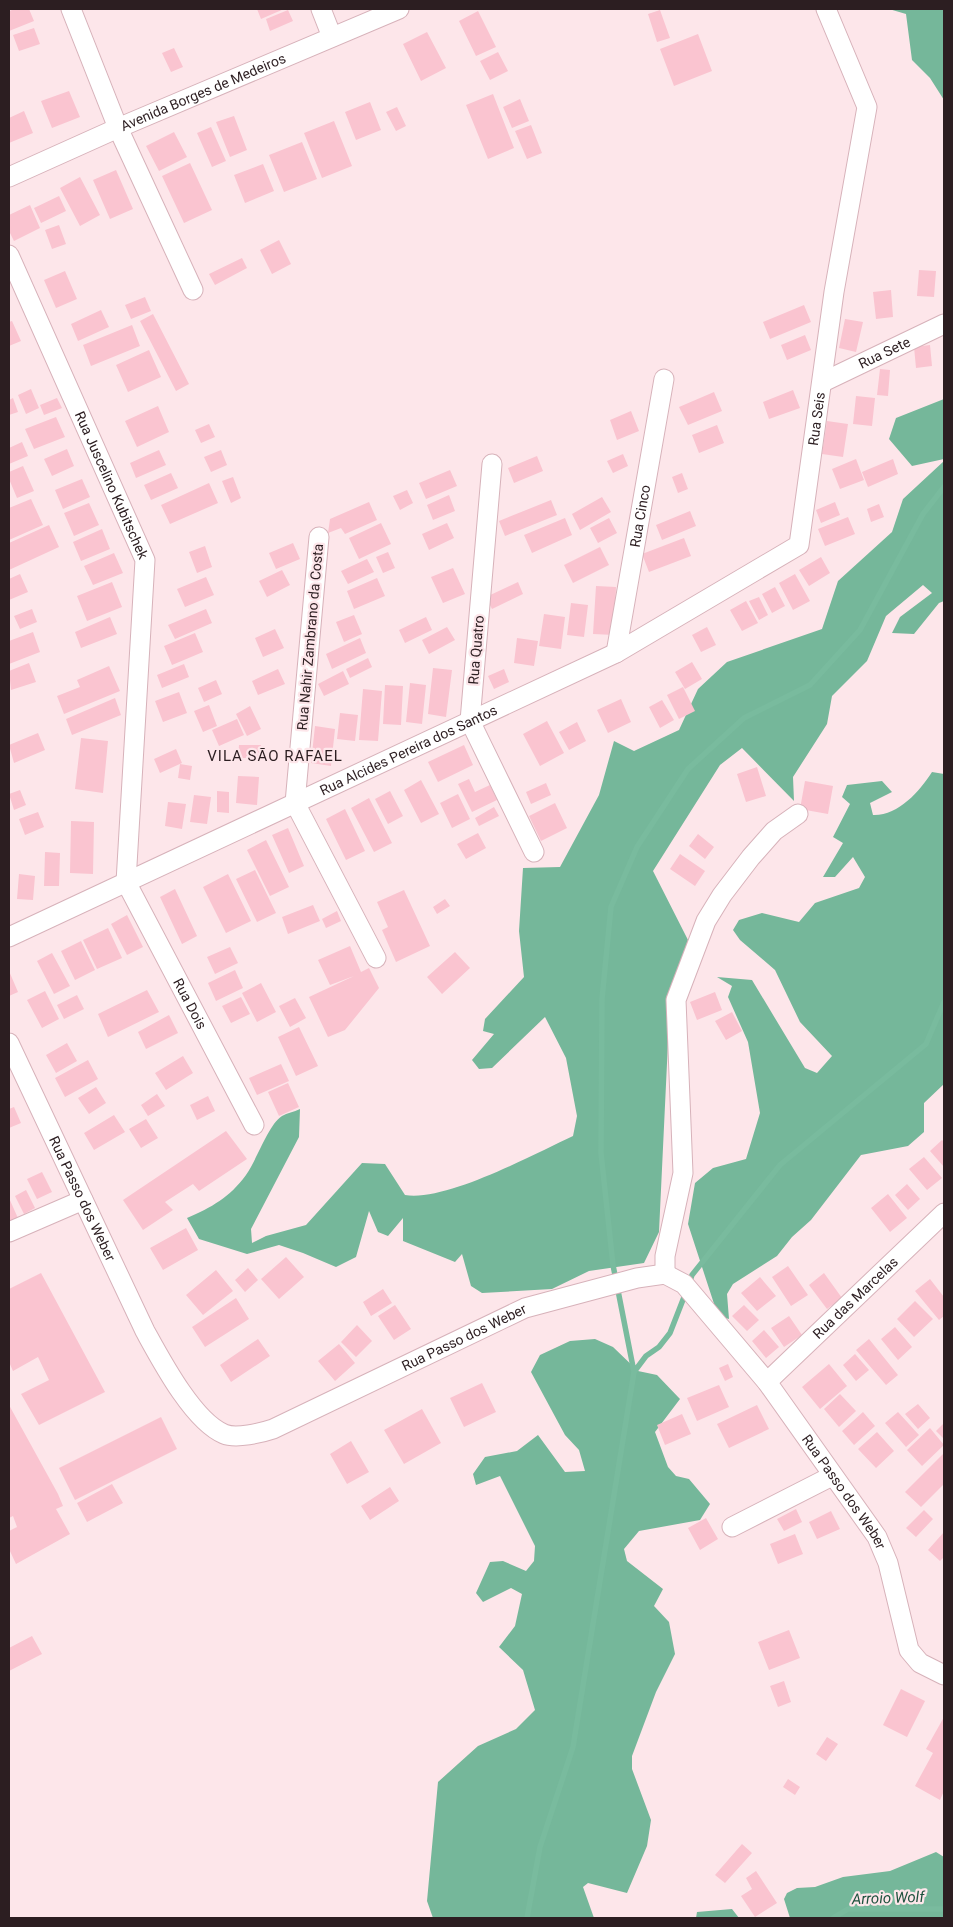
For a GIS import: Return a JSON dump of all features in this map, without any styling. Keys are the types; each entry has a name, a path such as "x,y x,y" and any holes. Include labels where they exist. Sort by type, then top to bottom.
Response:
{"street":[{"path":"71,9 118,128 193,290"},
{"path":"321,9 332,37"},
{"name":"Avenida Borges de Medeiros","path":"9,177 118,128 400,9"},
{"name":"Rua Seis","path":"799,545 834,292 867,107 826,9"},
{"name":"Rua Juscelino Kubitschek","path":"9,255 145,560 126,882"},
{"name":"Rua Sete","path":"823,382 944,324"},
{"name":"Rua Cinco","path":"616,653 664,378"},
{"name":"Rua Quatro","path":"470,721 492,464"},
{"name":"Rua Nahir Zambrano da Costa","path":"295,803 319,537"},
{"name":"Rua Alcides Pereira dos Santos","path":"9,937 616,653 799,545"},
{"path":"470,721 534,852"},
{"path":"295,803 376,958"},
{"path":"665,1274 665,1256 683,1173 676,1000 706,921 722,895 774,831 798,814"},
{"name":"Rua Dois","path":"126,882 254,1125"},
{"name":"Rua Passo dos Weber","path":"9,1043 164,1365 196,1412 224,1435 254,1435 273,1429 525,1308 637,1278 665,1274 684,1284 768,1382 832,1476 877,1537 888,1563 909,1650 920,1663 942,1670"},
{"path":"9,1232 83,1200"},
{"name":"Rua das Marcelas","path":"768,1382 944,1213"},
{"path":"732,1527 832,1476"}],"green space":[{"path":"889,9 944,9 944,100 930,78 912,60 906,14"},
{"path":"944,399 944,459 912,466 889,439 896,418"},
{"path":"944,461 944,601 939,603 914,634 892,633 900,617 932,593 923,585 886,616 867,661 832,696 827,724 793,777 794,801 742,748 720,765 653,871 688,940 670,1000 659,1232 644,1263 589,1271 552,1289 482,1293 471,1286 462,1254 455,1262 403,1241 403,1218 388,1236 378,1232 369,1211 356,1257 336,1267 279,1245 247,1254 199,1239 187,1218 212,1206 233,1190 250,1169 272,1127 282,1116 300,1109 299,1137 251,1229 252,1243 266,1236 306,1225 362,1163 385,1164 405,1195 422,1195 443,1191 490,1175 573,1136 577,1116 566,1058 545,1017 492,1068 479,1069 472,1060 494,1034 483,1031 485,1019 524,977 519,931 523,868 560,867 599,795 614,741 634,751 679,730 698,689 727,662 822,629 838,581 892,532 903,499"},
{"path":"932,772 944,774 944,1084 924,1103 924,1132 908,1146 861,1155 811,1220 792,1237 777,1256 733,1284 727,1294 729,1319 718,1316 688,1224 695,1183 713,1168 746,1159 760,1113 748,1042 728,997 732,986 717,977 752,980 805,1068 817,1073 832,1056 800,1022 775,970 740,940 733,930 739,920 762,913 799,922 815,903 859,888 865,877 853,857 835,877 823,877 843,843 833,837 850,804 842,797 847,785 882,781 892,792 870,803 873,815 882,814 891,812 907,801"},
{"path":"595,1339 613,1347 638,1371 657,1375 680,1399 655,1432 668,1467 676,1476 689,1479 710,1504 700,1520 639,1531 624,1549 627,1561 663,1589 654,1606 669,1622 675,1654 656,1692 632,1756 632,1769 651,1820 647,1846 627,1893 588,1883 583,1887 594,1918 433,1918 427,1901 438,1782 478,1746 516,1729 535,1710 523,1670 499,1647 515,1626 522,1594 511,1588 483,1602 476,1593 490,1562 503,1561 526,1571 534,1561 535,1546 500,1476 476,1485 473,1474 485,1457 517,1451 538,1435 565,1472 585,1471 579,1450 565,1435 531,1372 540,1355 570,1341"},
{"path":"936,1852 944,1857 944,1918 790,1918 784,1899 787,1893 797,1888 815,1887 843,1877 890,1871"},
{"path":"732,1909 739,1918 696,1918 697,1912"}],"building":[{"path":"29,9 34,21 9,31 9,11"},
{"path":"257,9 284,9 261,19"},
{"path":"288,10 293,21 270,31 266,19"},
{"path":"660,10 670,38 657,42 648,14"},
{"path":"478,11 496,47 476,56 459,21"},
{"path":"34,28 40,44 19,51 13,35"},
{"path":"427,32 446,68 421,81 403,44"},
{"path":"698,34 712,71 674,86 660,49"},
{"path":"174,48 183,67 171,72 162,53"},
{"path":"498,52 508,71 490,80 480,61"},
{"path":"69,91 80,117 52,128 41,101"},
{"path":"493,94 514,148 488,159 466,105"},
{"path":"520,99 529,121 512,128 503,107"},
{"path":"370,102 381,130 356,140 345,112"},
{"path":"397,107 406,126 396,131 386,112"},
{"path":"24,111 33,133 9,143 9,118"},
{"path":"234,116 247,150 230,157 216,122"},
{"path":"334,121 352,166 322,178 304,133"},
{"path":"531,125 542,153 527,159 515,131"},
{"path":"211,127 226,161 212,167 197,133"},
{"path":"174,132 187,157 159,171 146,146"},
{"path":"302,142 317,179 284,192 269,155"},
{"path":"190,163 212,210 184,223 162,176"},
{"path":"263,164 274,191 245,203 234,175"},
{"path":"116,170 133,209 110,219 93,180"},
{"path":"80,177 100,215 80,226 60,188"},
{"path":"59,196 66,211 41,223 34,208"},
{"path":"30,205 40,228 14,241 9,231 9,215"},
{"path":"59,225 66,244 52,249 45,230"},
{"path":"279,240 291,264 272,274 260,250"},
{"path":"242,258 247,268 215,285 209,274"},
{"path":"919,270 936,271 934,297 917,296"},
{"path":"65,271 77,299 56,308 44,280"},
{"path":"891,290 893,317 876,319 873,292"},
{"path":"145,297 151,311 131,319 125,305"},
{"path":"804,305 811,322 770,339 763,322"},
{"path":"101,310 109,327 78,341 71,324"},
{"path":"153,314 189,384 176,391 140,321"},
{"path":"845,319 863,322 856,352 839,348"},
{"path":"12,321 21,341 9,346 9,322"},
{"path":"132,325 140,346 91,366 83,345"},
{"path":"805,335 811,350 787,360 781,345"},
{"path":"930,345 932,366 916,368 914,347"},
{"path":"149,350 161,377 128,392 116,365"},
{"path":"880,369 890,370 888,396 877,395"},
{"path":"31,389 39,408 26,414 18,395"},
{"path":"793,390 800,408 769,419 763,402"},
{"path":"714,392 722,411 688,425 679,407"},
{"path":"856,396 875,398 872,426 853,424"},
{"path":"13,398 18,412 9,415 9,400"},
{"path":"57,398 62,408 44,415 40,405"},
{"path":"158,406 169,432 137,447 125,421"},
{"path":"631,411 639,431 617,440 610,420"},
{"path":"56,417 65,437 34,449 25,429"},
{"path":"827,421 848,424 843,457 822,454"},
{"path":"209,424 215,437 201,443 195,430"},
{"path":"717,425 724,443 699,453 692,435"},
{"path":"22,442 28,456 9,464 9,448"},
{"path":"67,449 74,466 52,476 44,459"},
{"path":"159,450 166,465 136,478 130,463"},
{"path":"221,450 227,465 211,472 204,457"},
{"path":"623,454 628,466 613,473 607,461"},
{"path":"537,456 543,471 514,483 508,468"},
{"path":"856,459 864,480 840,489 832,469"},
{"path":"893,459 898,474 868,487 862,472"},
{"path":"23,466 34,491 17,498 9,479 9,472"},
{"path":"450,470 457,486 426,499 419,483"},
{"path":"171,473 178,488 151,500 144,485"},
{"path":"682,473 688,489 678,493 672,477"},
{"path":"233,477 241,498 231,503 222,481"},
{"path":"82,479 90,497 63,509 55,490"},
{"path":"209,483 218,503 170,524 161,505"},
{"path":"407,490 413,503 400,510 393,496"},
{"path":"449,495 455,511 433,520 427,505"},
{"path":"602,497 611,512 580,530 572,514"},
{"path":"31,499 43,525 9,540 9,508"},
{"path":"551,500 557,515 505,536 499,521"},
{"path":"369,502 377,520 345,534 341,528 328,533 330,519"},
{"path":"835,502 840,515 821,523 816,510"},
{"path":"89,503 99,525 74,536 64,513"},
{"path":"879,504 884,517 871,522 867,509"},
{"path":"690,511 696,526 662,540 656,525"},
{"path":"848,517 855,534 825,546 818,529"},
{"path":"565,518 572,535 532,553 524,535"},
{"path":"609,518 617,533 598,543 590,528"},
{"path":"381,523 391,544 359,559 349,538"},
{"path":"447,523 454,538 429,550 422,534"},
{"path":"49,525 59,547 9,570 9,543"},
{"path":"102,529 110,549 81,561 73,542"},
{"path":"684,538 691,556 649,572 642,554"},
{"path":"293,543 300,559 276,569 269,553"},
{"path":"205,546 212,567 197,573 189,552"},
{"path":"600,547 609,565 573,583 564,565"},
{"path":"388,552 395,568 383,573 376,557"},
{"path":"114,553 123,573 93,585 84,566"},
{"path":"821,557 830,573 809,586 799,570"},
{"path":"367,559 374,572 348,584 341,571"},
{"path":"453,568 465,594 443,603 431,577"},
{"path":"282,570 290,585 267,597 259,581"},
{"path":"20,574 28,592 9,600 9,579"},
{"path":"795,574 810,601 793,610 779,583"},
{"path":"206,577 214,595 185,607 177,589"},
{"path":"377,578 385,596 354,609 347,591"},
{"path":"112,582 122,607 87,621 77,596"},
{"path":"518,582 523,594 492,609 486,597"},
{"path":"596,586 616,587 614,635 593,634"},
{"path":"775,587 785,606 772,613 762,594"},
{"path":"759,597 768,615 759,620 749,601"},
{"path":"746,601 758,623 742,631 730,610"},
{"path":"571,603 588,605 584,637 567,635"},
{"path":"32,609 37,622 20,629 14,616"},
{"path":"206,609 212,623 175,639 168,625"},
{"path":"544,614 565,617 561,649 539,646"},
{"path":"354,615 362,634 344,642 336,622"},
{"path":"110,617 117,634 81,648 75,632"},
{"path":"426,617 432,630 405,643 399,630"},
{"path":"447,627 455,640 429,654 422,640"},
{"path":"707,627 716,645 701,652 692,635"},
{"path":"275,629 284,648 263,657 255,638"},
{"path":"33,632 40,652 9,664 9,641"},
{"path":"195,633 203,652 172,665 164,646"},
{"path":"360,638 366,653 332,669 326,654"},
{"path":"517,638 538,641 534,666 514,663"},
{"path":"368,658 372,667 350,678 346,669"},
{"path":"692,662 702,679 685,689 675,672"},
{"path":"29,663 36,682 11,690 9,671"},
{"path":"184,664 189,677 162,688 157,675"},
{"path":"109,666 120,691 64,714 57,696 80,687 77,680"},
{"path":"433,668 452,670 446,717 428,714"},
{"path":"278,669 285,684 258,695 252,681"},
{"path":"504,669 509,682 494,689 488,676"},
{"path":"343,671 349,684 324,696 318,684"},
{"path":"216,680 222,694 204,702 198,688"},
{"path":"410,683 426,685 422,724 406,722"},
{"path":"385,685 403,686 401,725 383,724"},
{"path":"683,687 695,711 679,719 667,695"},
{"path":"363,689 382,691 378,741 359,740"},
{"path":"179,692 187,713 163,722 155,701"},
{"path":"115,698 121,715 72,735 66,719"},
{"path":"621,699 631,722 608,733 597,710"},
{"path":"662,700 674,720 660,728 649,707"},
{"path":"209,705 217,726 203,732 194,711"},
{"path":"250,706 261,729 247,736 236,714"},
{"path":"340,713 358,715 355,741 337,739"},
{"path":"237,719 244,735 219,746 212,730"},
{"path":"547,721 564,753 540,766 523,734"},
{"path":"577,722 586,741 569,750 559,732"},
{"path":"315,726 335,729 331,766 311,763"},
{"path":"38,733 45,750 14,763 9,745"},
{"path":"81,738 108,741 103,793 75,789"},
{"path":"239,745 261,745 261,758 238,758"},
{"path":"464,745 473,765 438,782 428,762"},
{"path":"176,749 182,763 160,773 154,759"},
{"path":"180,764 192,766 190,780 178,778"},
{"path":"757,767 766,796 746,802 737,774"},
{"path":"238,776 259,777 257,805 236,803"},
{"path":"469,779 475,792 490,785 497,800 472,812 458,784"},
{"path":"421,780 439,814 421,823 404,790"},
{"path":"805,781 833,786 828,814 800,809"},
{"path":"546,783 551,795 531,804 526,792"},
{"path":"20,790 26,805 14,810 9,794"},
{"path":"217,791 229,792 229,813 217,812"},
{"path":"390,791 403,816 388,824 375,799"},
{"path":"458,794 470,819 452,828 440,803"},
{"path":"194,795 211,797 207,824 190,822"},
{"path":"369,798 392,843 374,852 351,808"},
{"path":"168,802 186,804 182,829 165,826"},
{"path":"555,803 567,828 541,841 529,816"},
{"path":"494,807 499,816 479,826 475,818"},
{"path":"345,809 365,851 346,860 326,819"},
{"path":"38,812 44,827 25,835 19,819"},
{"path":"71,821 94,822 93,874 70,873"},
{"path":"288,828 304,866 289,873 272,835"},
{"path":"478,833 486,848 466,859 457,844"},
{"path":"698,834 714,847 705,859 689,846"},
{"path":"266,840 289,887 270,896 247,850"},
{"path":"45,852 60,853 59,886 44,886"},
{"path":"680,854 705,871 695,886 670,869"},
{"path":"255,870 276,913 257,922 236,879"},
{"path":"19,874 35,876 33,900 17,899"},
{"path":"228,874 251,921 226,933 203,887"},
{"path":"175,889 197,936 182,944 160,897"},
{"path":"404,890 430,946 396,962 382,930 388,927 377,902"},
{"path":"445,899 450,906 437,914 433,907"},
{"path":"313,905 320,921 288,934 282,917"},
{"path":"337,911 341,921 326,928 322,919"},
{"path":"127,915 143,947 127,955 111,924"},
{"path":"108,928 122,958 97,969 83,940"},
{"path":"81,941 95,970 75,980 61,951"},
{"path":"350,946 361,972 369,968 379,988 345,1030 328,1037 309,997 354,976 330,985 318,960"},
{"path":"230,947 238,963 215,974 207,957"},
{"path":"455,952 470,968 442,994 427,977"},
{"path":"52,953 70,986 54,994 37,961"},
{"path":"235,970 243,988 216,1001 208,983"},
{"path":"9,971 18,992 9,996"},
{"path":"261,983 276,1012 257,1022 242,993"},
{"path":"147,990 159,1012 108,1037 98,1014"},
{"path":"45,991 59,1019 42,1028 27,1000"},
{"path":"715,992 722,1010 697,1020 690,1002"},
{"path":"77,995 84,1009 64,1019 57,1005"},
{"path":"241,997 250,1014 231,1023 222,1006"},
{"path":"295,998 306,1018 290,1027 279,1006"},
{"path":"732,1012 742,1031 726,1040 715,1021"},
{"path":"169,1015 178,1033 146,1049 138,1032"},
{"path":"299,1027 318,1066 296,1076 278,1037"},
{"path":"67,1043 77,1061 56,1073 46,1055"},
{"path":"183,1056 193,1073 166,1090 155,1073"},
{"path":"88,1060 98,1079 65,1097 55,1078"},
{"path":"281,1064 289,1081 257,1095 249,1078"},
{"path":"288,1083 299,1107 279,1116 268,1092"},
{"path":"96,1087 106,1103 89,1114 78,1098"},
{"path":"157,1094 165,1106 148,1116 141,1105"},
{"path":"208,1096 215,1111 197,1120 190,1105"},
{"path":"14,1107 21,1123 9,1128 9,1109"},
{"path":"114,1115 125,1132 94,1150 84,1133"},
{"path":"146,1119 158,1138 141,1148 129,1129"},
{"path":"226,1131 247,1159 199,1191 193,1184 165,1202 173,1210 143,1230 123,1200"},
{"path":"942,1140 944,1142 944,1167 930,1151"},
{"path":"924,1157 942,1178 927,1190 909,1169"},
{"path":"42,1172 52,1192 37,1199 27,1179"},
{"path":"907,1184 920,1199 908,1210 895,1195"},
{"path":"26,1190 35,1208 24,1214 15,1196"},
{"path":"888,1194 907,1218 890,1232 871,1208"},
{"path":"9,1198 21,1225 9,1231"},
{"path":"186,1228 198,1250 163,1270 150,1248"},
{"path":"286,1257 304,1277 279,1299 261,1279"},
{"path":"788,1266 808,1295 791,1306 772,1277"},
{"path":"248,1268 258,1280 245,1292 235,1280"},
{"path":"216,1270 233,1291 203,1315 186,1295"},
{"path":"41,1273 105,1392 39,1425 21,1394 49,1380 38,1357 13,1371 9,1362 9,1289"},
{"path":"824,1273 842,1298 827,1309 809,1285"},
{"path":"760,1277 776,1296 757,1311 741,1293"},
{"path":"930,1279 944,1297 944,1316 939,1320 915,1291"},
{"path":"383,1289 392,1303 371,1316 363,1302"},
{"path":"236,1298 249,1319 205,1347 192,1327"},
{"path":"915,1301 933,1319 914,1337 897,1319"},
{"path":"395,1305 411,1329 394,1340 378,1316"},
{"path":"744,1305 759,1320 747,1331 732,1316"},
{"path":"789,1316 802,1335 784,1347 771,1328"},
{"path":"357,1325 372,1341 356,1357 341,1342"},
{"path":"895,1327 912,1347 898,1360 881,1339"},
{"path":"764,1330 779,1347 766,1358 752,1341"},
{"path":"258,1339 270,1356 231,1382 220,1365"},
{"path":"869,1339 898,1375 886,1385 856,1350"},
{"path":"339,1344 355,1363 335,1381 318,1361"},
{"path":"855,1354 869,1370 856,1381 843,1365"},
{"path":"728,1364 733,1377 725,1381 719,1368"},
{"path":"829,1364 847,1386 820,1409 802,1387"},
{"path":"482,1383 496,1412 464,1427 450,1398"},
{"path":"719,1385 729,1407 697,1421 687,1398"},
{"path":"840,1394 856,1411 839,1427 824,1409"},
{"path":"918,1404 930,1418 918,1429 905,1414"},
{"path":"9,1405 58,1494 63,1506 56,1509 70,1534 16,1564 9,1549 9,1531 17,1527 13,1516 9,1518"},
{"path":"757,1405 769,1429 729,1448 717,1424"},
{"path":"422,1409 441,1443 404,1464 384,1430"},
{"path":"863,1412 875,1426 854,1445 842,1431"},
{"path":"898,1412 919,1435 906,1447 885,1423"},
{"path":"682,1414 691,1434 665,1445 657,1425"},
{"path":"161,1417 177,1449 75,1500 59,1468"},
{"path":"944,1423 944,1439 936,1431"},
{"path":"930,1428 944,1445 922,1466 907,1450"},
{"path":"877,1432 894,1451 876,1468 858,1449"},
{"path":"351,1441 369,1472 347,1484 330,1454"},
{"path":"943,1454 944,1484 921,1507 905,1492"},
{"path":"112,1484 123,1503 87,1522 77,1503"},
{"path":"390,1487 399,1501 370,1520 361,1506"},
{"path":"796,1509 802,1522 784,1531 777,1519"},
{"path":"924,1510 933,1519 916,1537 906,1528"},
{"path":"831,1511 840,1529 817,1539 809,1522"},
{"path":"706,1518 718,1539 700,1550 688,1528"},
{"path":"944,1532 944,1557 940,1561 928,1550"},
{"path":"795,1534 803,1554 778,1564 770,1544"},
{"path":"789,1630 800,1658 769,1670 758,1642"},
{"path":"32,1636 42,1654 9,1671 9,1648"},
{"path":"784,1681 791,1702 778,1707 770,1686"},
{"path":"901,1689 925,1701 907,1737 883,1725"},
{"path":"944,1717 944,1791 940,1800 915,1786 933,1753 926,1749"},
{"path":"827,1737 838,1744 826,1761 816,1754"},
{"path":"788,1779 800,1787 795,1795 783,1787"},
{"path":"742,1844 752,1853 725,1883 715,1875"},
{"path":"756,1871 777,1903 755,1917 741,1896 752,1889 746,1878"}],"waterway":[{"path":"527,1918 540,1847 573,1747 634,1372 613,1265 601,1153 602,999 611,907 637,847 688,769 744,718 810,685 860,630 923,514 944,487"},
{"path":"689,1284 692,1275 780,1165 926,1044 944,1002"},
{"path":"634,1372 646,1356 659,1347 670,1333 686,1292"},
{"name":"Arroio Wolf","path":"833,1918 848,1909 944,1909"}],"district":[{"name":"VILA SÃO RAFAEL","path":"275,756"}]}
